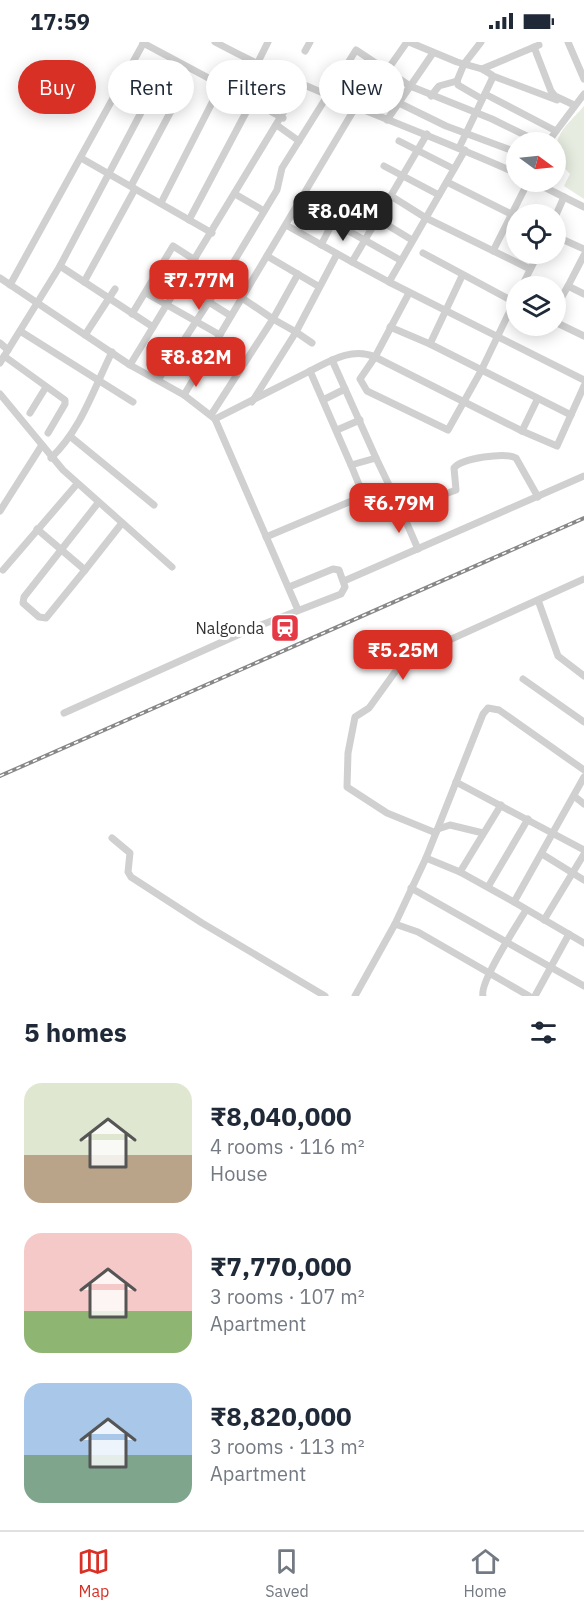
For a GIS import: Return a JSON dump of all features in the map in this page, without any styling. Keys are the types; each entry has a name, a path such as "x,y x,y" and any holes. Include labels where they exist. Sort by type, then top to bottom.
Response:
{"street":[{"path":"215,42 249,60"},
{"path":"259,60 268,42"},
{"path":"305,51 310,42"},
{"path":"350,60 359,42"},
{"path":"395,60 410,42 433,53 482,69 493,76 555,101 561,100"},
{"path":"481,42 464,64 457,81 458,86 556,131 584,94"},
{"path":"568,42 584,79"},
{"path":"133,60 143,43 206,77"},
{"path":"482,69 539,44 551,91 561,100 574,105"},
{"path":"356,50 371,60"},
{"path":"404,95 433,53"},
{"path":"389,282 454,169 466,132 493,76"},
{"path":"431,96 439,86 457,81"},
{"path":"404,82 431,96 476,112 518,132"},
{"path":"404,105 506,148"},
{"path":"10,285 108,106"},
{"path":"158,380 209,303 264,211 279,185 282,168 319,110"},
{"path":"4,356 60,266 141,114"},
{"path":"84,282 170,114"},
{"path":"161,203 206,114"},
{"path":"189,220 245,114"},
{"path":"276,114 283,118"},
{"path":"130,365 285,114"},
{"path":"184,395 242,296 355,114"},
{"path":"371,114 427,134 506,169"},
{"path":"387,120 391,114"},
{"path":"278,126 299,141"},
{"path":"352,262 427,134"},
{"path":"399,141 454,169"},
{"path":"81,158 212,233"},
{"path":"384,166 439,195"},
{"path":"447,182 506,212"},
{"path":"554,192 584,207"},
{"path":"235,194 264,211"},
{"path":"391,196 426,218 530,269"},
{"path":"561,204 564,197"},
{"path":"299,203 400,260"},
{"path":"321,245 343,203"},
{"path":"361,209 412,240"},
{"path":"493,251 506,224"},
{"path":"286,225 408,293 584,380"},
{"path":"566,241 584,249"},
{"path":"132,314 173,246 221,283 312,343"},
{"path":"423,253 462,276 506,297"},
{"path":"252,402 296,332 318,286 337,254"},
{"path":"566,290 584,255"},
{"path":"267,256 318,286"},
{"path":"164,263 209,303 231,316"},
{"path":"527,276 533,264"},
{"path":"60,266 153,327"},
{"path":"213,417 298,274"},
{"path":"430,344 462,276"},
{"path":"0,278 130,365 184,395 213,417 298,610"},
{"path":"568,286 584,294"},
{"path":"85,335 115,289"},
{"path":"146,293 220,334"},
{"path":"408,293 375,357 360,379 367,391 448,430 481,371 506,319"},
{"path":"390,327 430,344 537,400 572,415"},
{"path":"566,327 584,336"},
{"path":"20,331 133,402"},
{"path":"0,343 4,356 65,403 48,434"},
{"path":"51,458 71,436 82,419 112,352"},
{"path":"213,417 252,402 332,360 360,352 375,357 464,403 557,446 584,386"},
{"path":"332,360 418,549"},
{"path":"266,537 362,497 337,430 310,371"},
{"path":"30,413 46,387"},
{"path":"323,400 345,389"},
{"path":"0,394 51,458 98,503 172,567"},
{"path":"522,431 537,400"},
{"path":"337,430 360,420"},
{"path":"71,436 154,505"},
{"path":"0,510 42,445"},
{"path":"401,510 456,490 454,468 461,462 493,457 512,456 516,458 538,497"},
{"path":"351,465 376,458"},
{"path":"344,581 584,476"},
{"path":"3,570 77,484"},
{"path":"98,503 63,551 24,597 24,603 34,613 43,618 49,616 122,523"},
{"path":"37,529 85,570"},
{"path":"64,712 298,610 342,594 345,587 339,570 333,569 289,587"},
{"path":"483,833 450,825 437,831 387,813 347,787 352,722 382,693 396,668 404,661 584,579"},
{"path":"538,600 558,656 584,676"},
{"path":"523,679 584,722"},
{"path":"356,996 395,924 426,858 483,714 488,708 500,710 584,770"},
{"path":"514,902 584,777"},
{"path":"456,782 554,833 584,852 544,920"},
{"path":"574,796 584,804"},
{"path":"460,872 501,805"},
{"path":"488,887 528,819"},
{"path":"112,838 130,853 128,872 131,877 202,923 325,996"},
{"path":"542,854 584,880"},
{"path":"426,858 488,887 584,943"},
{"path":"411,888 507,940 584,986"},
{"path":"483,996 482,990 491,974 495,960 525,910"},
{"path":"395,924 418,932 528,996"},
{"path":"535,996 569,934"}],"shaded area":[{"path":"584,106 584,199 566,187 570,174 566,170 566,132 562,132"}],"railway":[{"path":"0,776 584,518"}],"place":[{"name":"Nalgonda","path":"285,628"}]}
